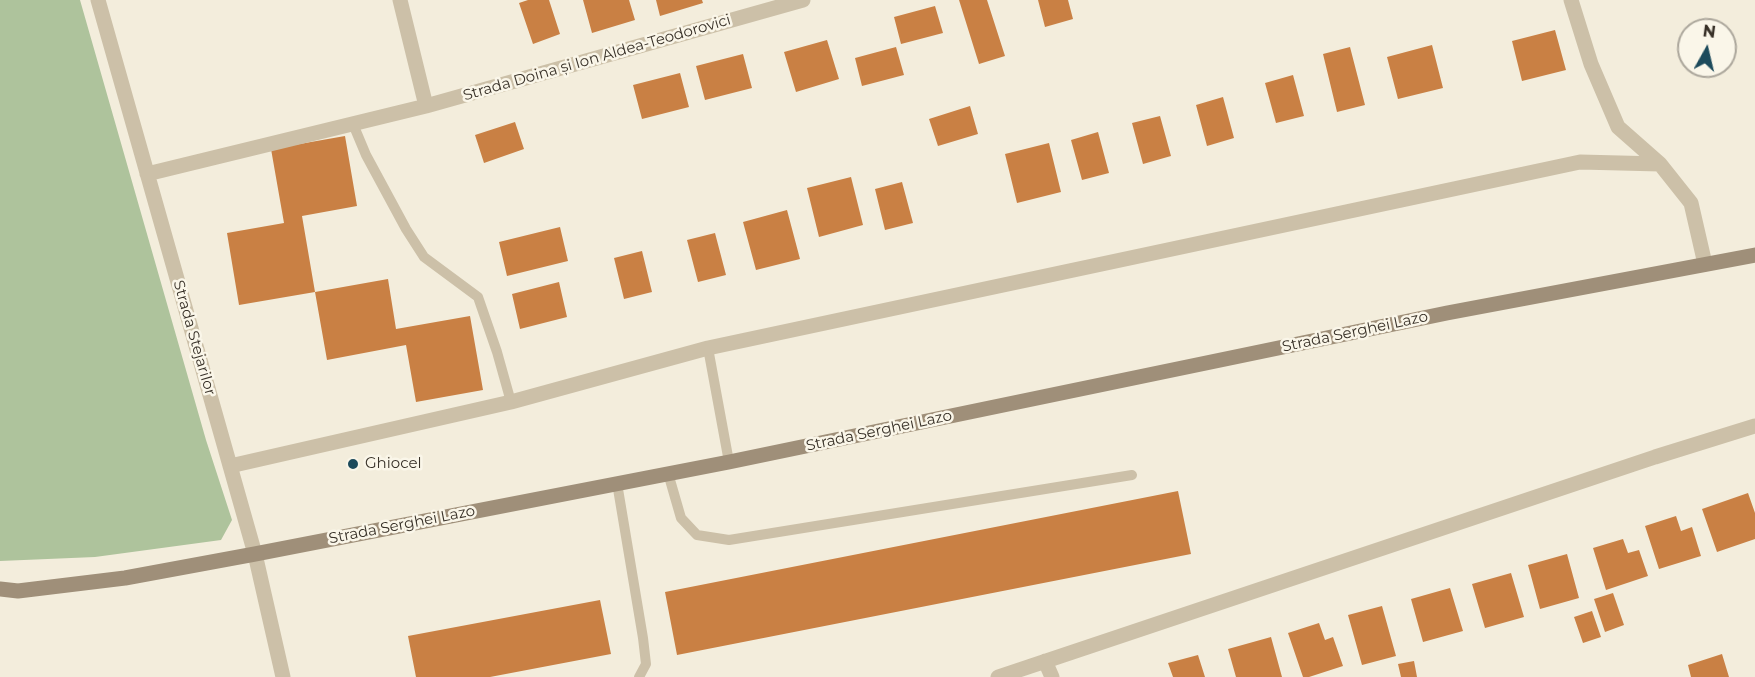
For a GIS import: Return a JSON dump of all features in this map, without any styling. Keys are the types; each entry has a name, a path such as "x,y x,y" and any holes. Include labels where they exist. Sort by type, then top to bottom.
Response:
{"street":[{"name":"Strada Stejarilor","path":"98,0 255,554 283,677"},
{"path":"400,0 426,106"},
{"name":"Strada Doina și Ion Aldea-Teodorovici","path":"147,174 426,106 803,0"},
{"path":"1571,0 1591,64 1618,127 1660,164 1690,203 1705,264"},
{"path":"230,466 511,402 708,348 1580,162 1660,164"},
{"name":"Strada Serghei Lazo","path":"0,589 18,591 125,578 255,554 729,462 1447,313 1755,255"},
{"path":"999,677 1655,456 1755,426"},
{"path":"1045,661 1052,677"}],"lane":[{"path":"353,124 366,155 406,229 424,257 478,297 511,402"},
{"path":"708,348 729,462"},
{"path":"668,473 681,518 697,534 729,540 1132,475"},
{"path":"617,483 644,638 646,664 639,677"}],"green space":[{"path":"0,0 80,0 206,440 232,520 221,540 95,557 0,561"}],"building":[{"path":"528,0 549,0 560,34 533,44 519,3"},
{"path":"583,0 629,0 635,20 592,33"},
{"path":"656,0 702,0 703,3 660,16"},
{"path":"959,0 987,0 1005,56 979,64"},
{"path":"1038,0 1068,0 1073,19 1045,27"},
{"path":"935,6 943,33 901,44 894,17"},
{"path":"1555,30 1566,70 1522,81 1512,41"},
{"path":"827,40 839,79 796,92 784,52"},
{"path":"1432,45 1443,88 1398,99 1387,57"},
{"path":"896,47 904,75 862,86 855,58"},
{"path":"1350,47 1365,105 1337,112 1323,54"},
{"path":"743,54 752,88 705,100 696,66"},
{"path":"680,73 689,107 642,119 633,85"},
{"path":"1293,75 1304,116 1276,123 1265,83"},
{"path":"1223,97 1234,138 1207,146 1196,105"},
{"path":"970,106 978,134 938,146 929,119"},
{"path":"1160,116 1171,156 1143,164 1132,123"},
{"path":"515,122 524,149 484,163 475,135"},
{"path":"1098,132 1109,173 1082,180 1071,140"},
{"path":"345,136 357,206 302,216 315,292 239,305 227,233 284,223 271,149"},
{"path":"1049,143 1061,192 1017,203 1005,154"},
{"path":"851,177 863,225 819,237 807,188"},
{"path":"902,182 913,223 885,230 875,189"},
{"path":"787,210 800,259 756,270 743,222"},
{"path":"560,227 568,261 507,276 499,242"},
{"path":"715,233 726,275 698,282 687,240"},
{"path":"642,251 652,292 624,299 614,258"},
{"path":"388,279 396,329 470,316 483,390 416,402 406,345 327,360 315,292"},
{"path":"559,282 567,317 520,329 512,294"},
{"path":"1178,491 1191,554 677,655 665,592"},
{"path":"1748,493 1755,513 1755,539 1717,552 1702,509"},
{"path":"1676,516 1681,531 1692,527 1701,556 1659,569 1645,526"},
{"path":"1623,539 1628,553 1639,550 1648,576 1606,590 1593,548"},
{"path":"1567,554 1579,598 1540,609 1528,565"},
{"path":"1511,573 1524,617 1485,628 1472,584"},
{"path":"1450,588 1463,631 1423,642 1411,599"},
{"path":"1613,593 1624,625 1605,632 1594,599"},
{"path":"600,600 611,654 490,677 416,677 408,636"},
{"path":"1382,606 1396,656 1362,665 1348,615"},
{"path":"1592,611 1601,637 1583,643 1574,617"},
{"path":"1319,623 1325,640 1333,637 1343,666 1303,677 1288,633"},
{"path":"1271,637 1282,677 1236,677 1228,649"},
{"path":"1722,654 1729,677 1691,677 1688,665"},
{"path":"1198,655 1205,677 1173,677 1168,663"},
{"path":"1414,661 1417,677 1401,677 1398,664"}],"place":[{"name":"Ghiocel","path":"353,464"}]}
